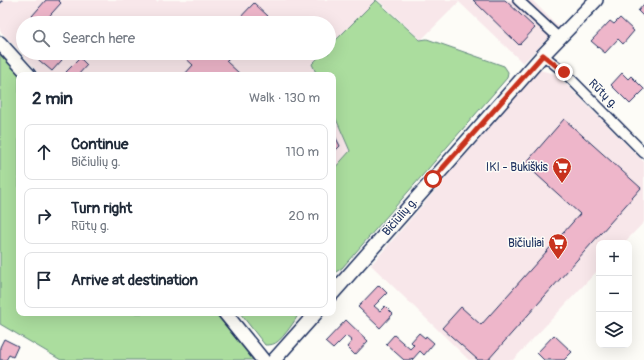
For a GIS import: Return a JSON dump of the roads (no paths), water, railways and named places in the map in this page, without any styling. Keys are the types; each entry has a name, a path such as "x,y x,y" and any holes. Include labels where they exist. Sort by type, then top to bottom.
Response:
{"street":[{"path":"518,0 559,38"},
{"name":"Bičiulių g.","path":"336,290 543,55 596,0"},
{"path":"0,43 25,72"},
{"name":"Rūtų g.","path":"543,55 564,72 644,153"},
{"path":"227,316 263,360"},
{"path":"274,360 313,316"}],"place":[{"name":"IKI - Bukiškis","path":"562,184"},
{"name":"Bičiuliai","path":"558,260"}]}
